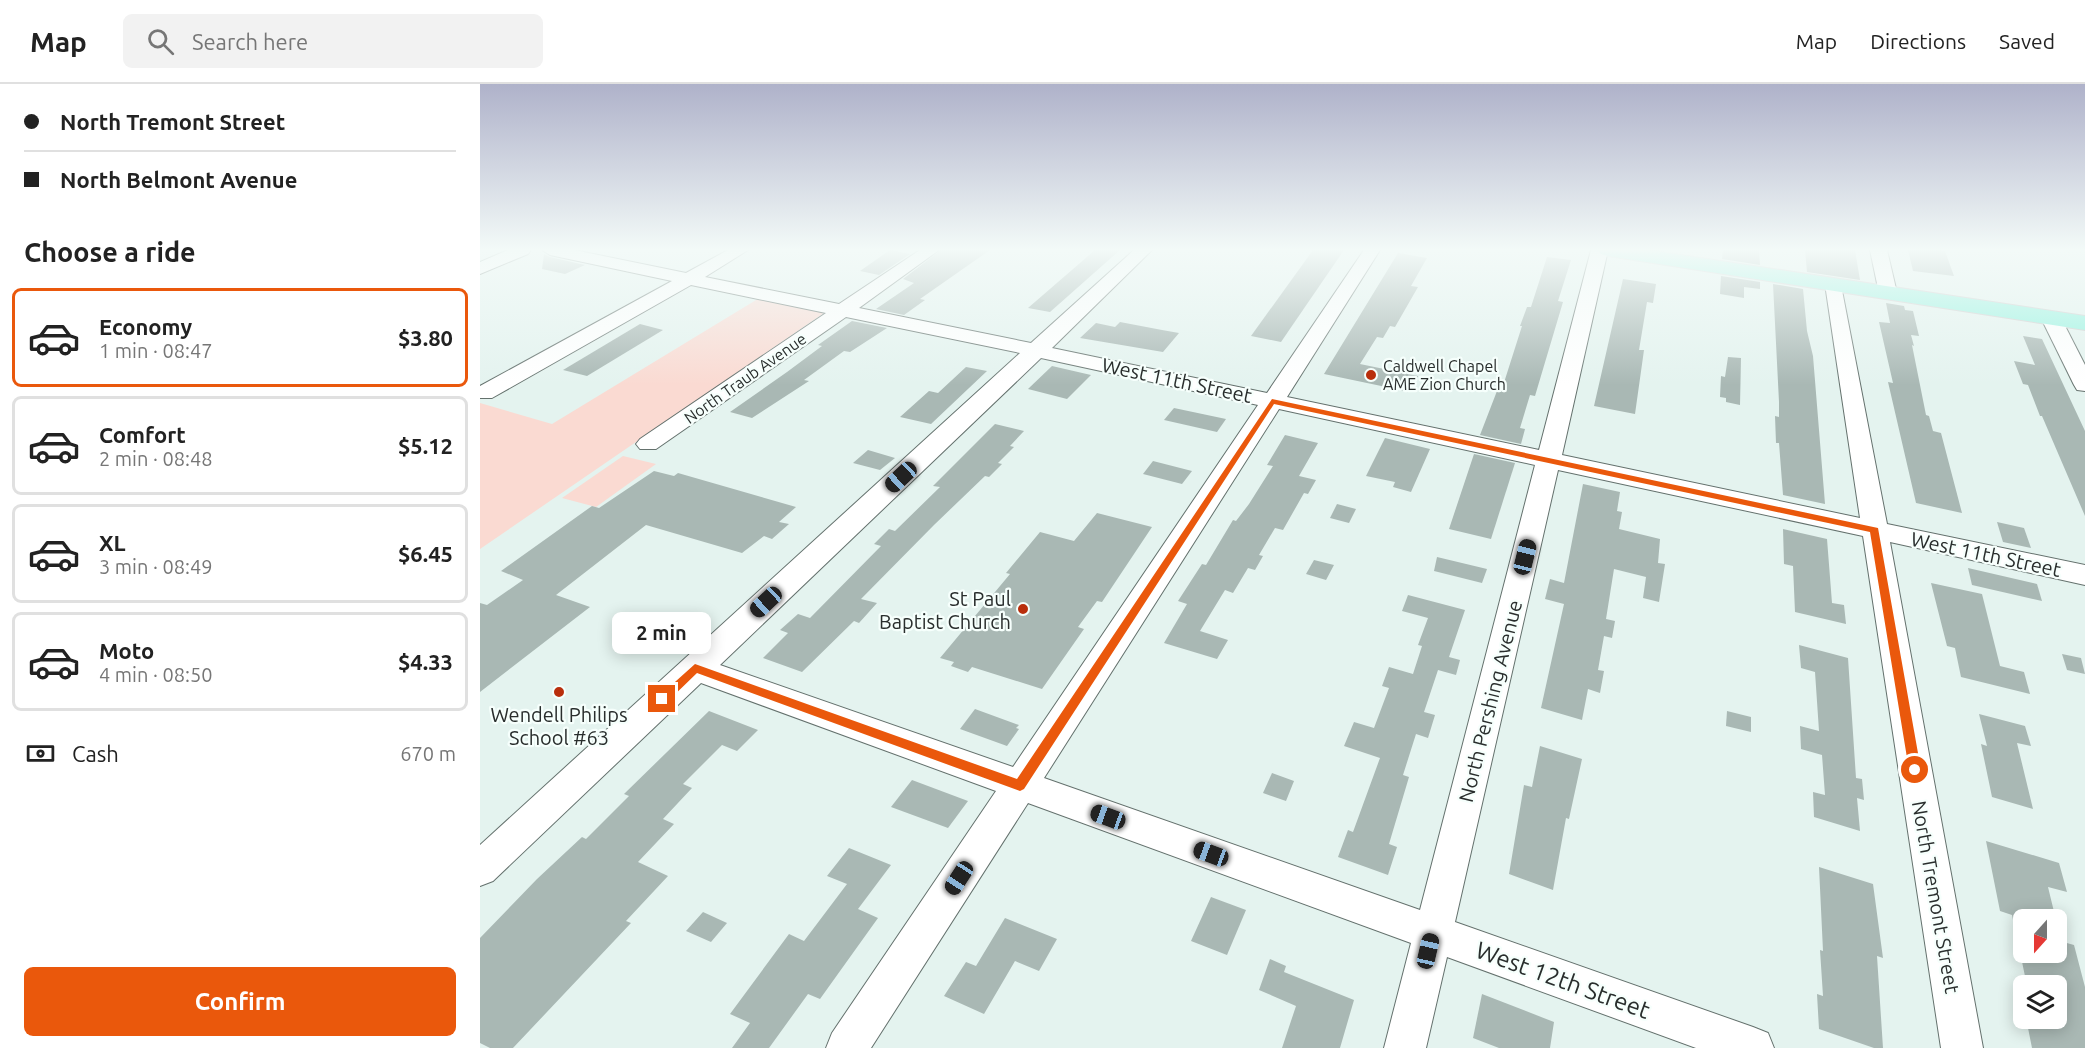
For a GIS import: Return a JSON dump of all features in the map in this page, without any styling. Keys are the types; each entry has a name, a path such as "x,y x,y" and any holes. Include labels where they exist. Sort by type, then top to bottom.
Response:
{"main road":[{"path":"1901,295 2085,323"}],"street":[{"path":"484,393 659,295"},
{"name":"West 11th Street","path":"771,295 2085,575"},
{"name":"North Traub Avenue","path":"648,444 865,295"},
{"path":"480,869 1096,295"},
{"path":"847,1048 1342,295"},
{"name":"North Pershing Avenue","path":"1404,1048 1589,295"},
{"name":"North Tremont Street","path":"1836,295 1962,1048"},
{"path":"2051,318 2085,385"},
{"name":"West 12th Street","path":"695,668 1753,1048"}],"shaded area":[{"path":"761,297 827,311 480,549 480,403 552,424"},
{"path":"623,456 656,464 596,507 562,498"}],"building":[{"path":"896,295 926,295 920,299 925,300 904,315 876,309"},
{"path":"1043,295 1069,295 1050,312 1028,308"},
{"path":"1281,295 1313,295 1281,342 1251,336"},
{"path":"1372,295 1413,295 1395,327 1390,326 1383,338 1377,337 1360,364 1418,376 1410,392 1324,374"},
{"path":"1535,295 1560,295 1558,301 1563,302 1535,396 1530,395 1520,428 1525,429 1521,444 1480,435 1497,391 1501,392 1527,307 1531,307"},
{"path":"1619,295 1654,295 1653,303 1647,302 1639,350 1644,350 1635,414 1594,406"},
{"path":"1726,295 1744,295 1744,298"},
{"path":"1774,295 1804,295 1807,331 1813,356 1825,504 1783,495 1779,443 1776,443 1775,416 1779,417"},
{"path":"1886,303 1904,306 1905,310 1913,311 1919,336 1911,335 1914,346 1912,345 1926,415 1929,416 1933,431 1941,433 1962,513 1916,503 1888,382 1893,383 1879,322 1890,323"},
{"path":"852,321 887,328 850,352 844,351 804,380 809,381 752,418 730,412 822,346 818,345"},
{"path":"1120,322 1179,333 1163,352 1080,338 1096,323 1115,327"},
{"path":"640,324 663,330 587,376 563,370"},
{"path":"2023,336 2042,339 2085,431 2085,516 2028,385 2023,384 2014,361 2035,365"},
{"path":"1728,357 1741,358 1740,405 1726,402 1726,398 1720,397 1721,376 1725,377"},
{"path":"1052,366 1091,375 1067,399 1028,389"},
{"path":"966,367 987,371 931,424 900,417 929,391 938,393"},
{"path":"1174,408 1226,419 1217,432 1164,420"},
{"path":"995,424 1024,431 1010,446 1014,447 998,463 1002,464 989,477 985,476 861,599 877,603 859,623 854,621 802,672 763,658 788,633 780,630 798,614 810,618 881,546 874,544 889,529 895,531 940,487 933,486"},
{"path":"1285,435 1318,443 1299,476 1316,480 1308,494 1304,493 1283,530 1275,528 1259,555 1263,556 1255,570 1248,568 1233,593 1225,590 1200,631 1228,640 1217,659 1164,643 1187,604 1178,601 1202,564 1206,565 1233,520 1236,521 1249,504 1273,466 1267,465"},
{"path":"1385,438 1430,449 1411,492 1393,487 1395,482 1366,476"},
{"path":"868,450 895,458 880,470 853,463"},
{"path":"1474,454 1515,463 1491,539 1449,529"},
{"path":"1153,461 1192,471 1182,484 1143,474"},
{"path":"654,471 674,476 678,473 796,507 779,522 789,524 772,539 764,536 742,553 646,525 556,595 590,607 480,692 480,603 487,605 523,580 501,571 592,506 599,508"},
{"path":"1583,484 1620,492 1617,511 1622,512 1619,529 1660,539 1658,563 1665,564 1659,602 1643,598 1646,577 1614,569 1606,619 1615,621 1612,638 1604,636 1598,670 1604,671 1600,693 1588,689 1582,720 1541,708 1564,604 1545,599 1550,579 1564,583"},
{"path":"1337,504 1356,509 1349,523 1330,518"},
{"name":"St Paul Baptist Church","path":"1097,513 1152,527 1102,602 1097,601 1078,627 1084,629 1042,689 972,667 968,672 951,666 954,662 940,658 1010,574 1006,573 1040,532 1074,541"},
{"path":"1997,522 2024,528 2031,548 2003,542"},
{"path":"1783,529 1827,539 1832,603 1844,605 1846,624 1795,612 1793,566 1784,564"},
{"path":"1437,557 1487,569 1482,583 1434,571"},
{"path":"1314,560 1334,565 1326,580 1306,574"},
{"path":"1968,568 2037,584 2042,601 1972,585"},
{"path":"1931,583 1982,594 2000,666 2024,672 2030,694 1961,677 1955,648 1947,646"},
{"path":"1408,595 1465,610 1449,657 1460,660 1456,675 1438,670 1424,712 1435,715 1428,738 1416,734 1403,775 1409,777 1389,844 1397,847 1388,875 1338,857 1348,830 1353,832 1380,758 1344,746 1354,722 1374,728 1389,688 1382,686 1389,667 1413,674 1422,646 1418,645 1428,618 1402,611"},
{"path":"1799,645 1848,658 1856,778 1862,779 1864,800 1857,798 1860,831 1814,817 1813,792 1825,795 1822,755 1801,749 1800,726 1819,731 1815,672 1801,668"},
{"path":"2062,654 2081,658 2085,674 2067,670"},
{"path":"975,709 1019,725 1016,728 1019,729 1007,746 960,729"},
{"path":"709,711 758,730 737,751 722,745 683,784 692,788 663,819 674,824 638,862 668,876 626,921 631,923 513,1048 490,1048 480,1043 480,938 537,879 582,837 586,839 629,796 624,794"},
{"path":"1727,711 1751,717 1751,732 1726,726"},
{"path":"1979,714 2025,726 2031,746 2017,743 2033,809 1992,797 1981,744 1987,746"},
{"path":"1540,746 1582,759 1569,819 1566,818 1553,890 1509,874 1524,785 1532,787"},
{"path":"1272,773 1294,781 1286,801 1263,793"},
{"path":"912,780 968,801 948,828 891,807"},
{"path":"1986,841 2059,863 2067,892 2048,887 2053,909 2013,909 2013,920 2012,915 2000,911"},
{"path":"849,848 891,865 858,909 878,918 820,999 808,994 769,1048 732,1048 750,1023 730,1014 789,934 804,941 847,884 827,876"},
{"path":"1819,867 1873,884 1883,958 1877,956 1883,1048 1874,1048 1819,1029 1817,994 1823,996 1820,950 1823,951"},
{"path":"1211,897 1246,910 1227,955 1191,941"},
{"path":"703,912 727,923 711,942 686,931"},
{"path":"1005,918 1057,939 1039,971 1015,961 984,1014 944,996 966,962 976,966"},
{"path":"2067,943 2074,945 2085,987 2085,1048 2032,1048 2028,1029 2067,1029 2067,975 2025,975 2022,963 2067,963"},
{"path":"1270,959 1286,966 1284,972 1354,1000 1340,1048 1282,1048 1296,1006 1259,990"},
{"path":"1482,994 1554,1022 1550,1048 1499,1048 1473,1038"}],"place":[{"name":"Caldwell Chapel AME Zion Church","path":"1371,375"},
{"name":"St Paul Baptist Church","path":"1023,609"},
{"name":"Wendell Philips School #63","path":"559,692"}],"route":[{"path":"662,699 695,668 1020,785 1272,401 1875,530 1915,770"}]}
